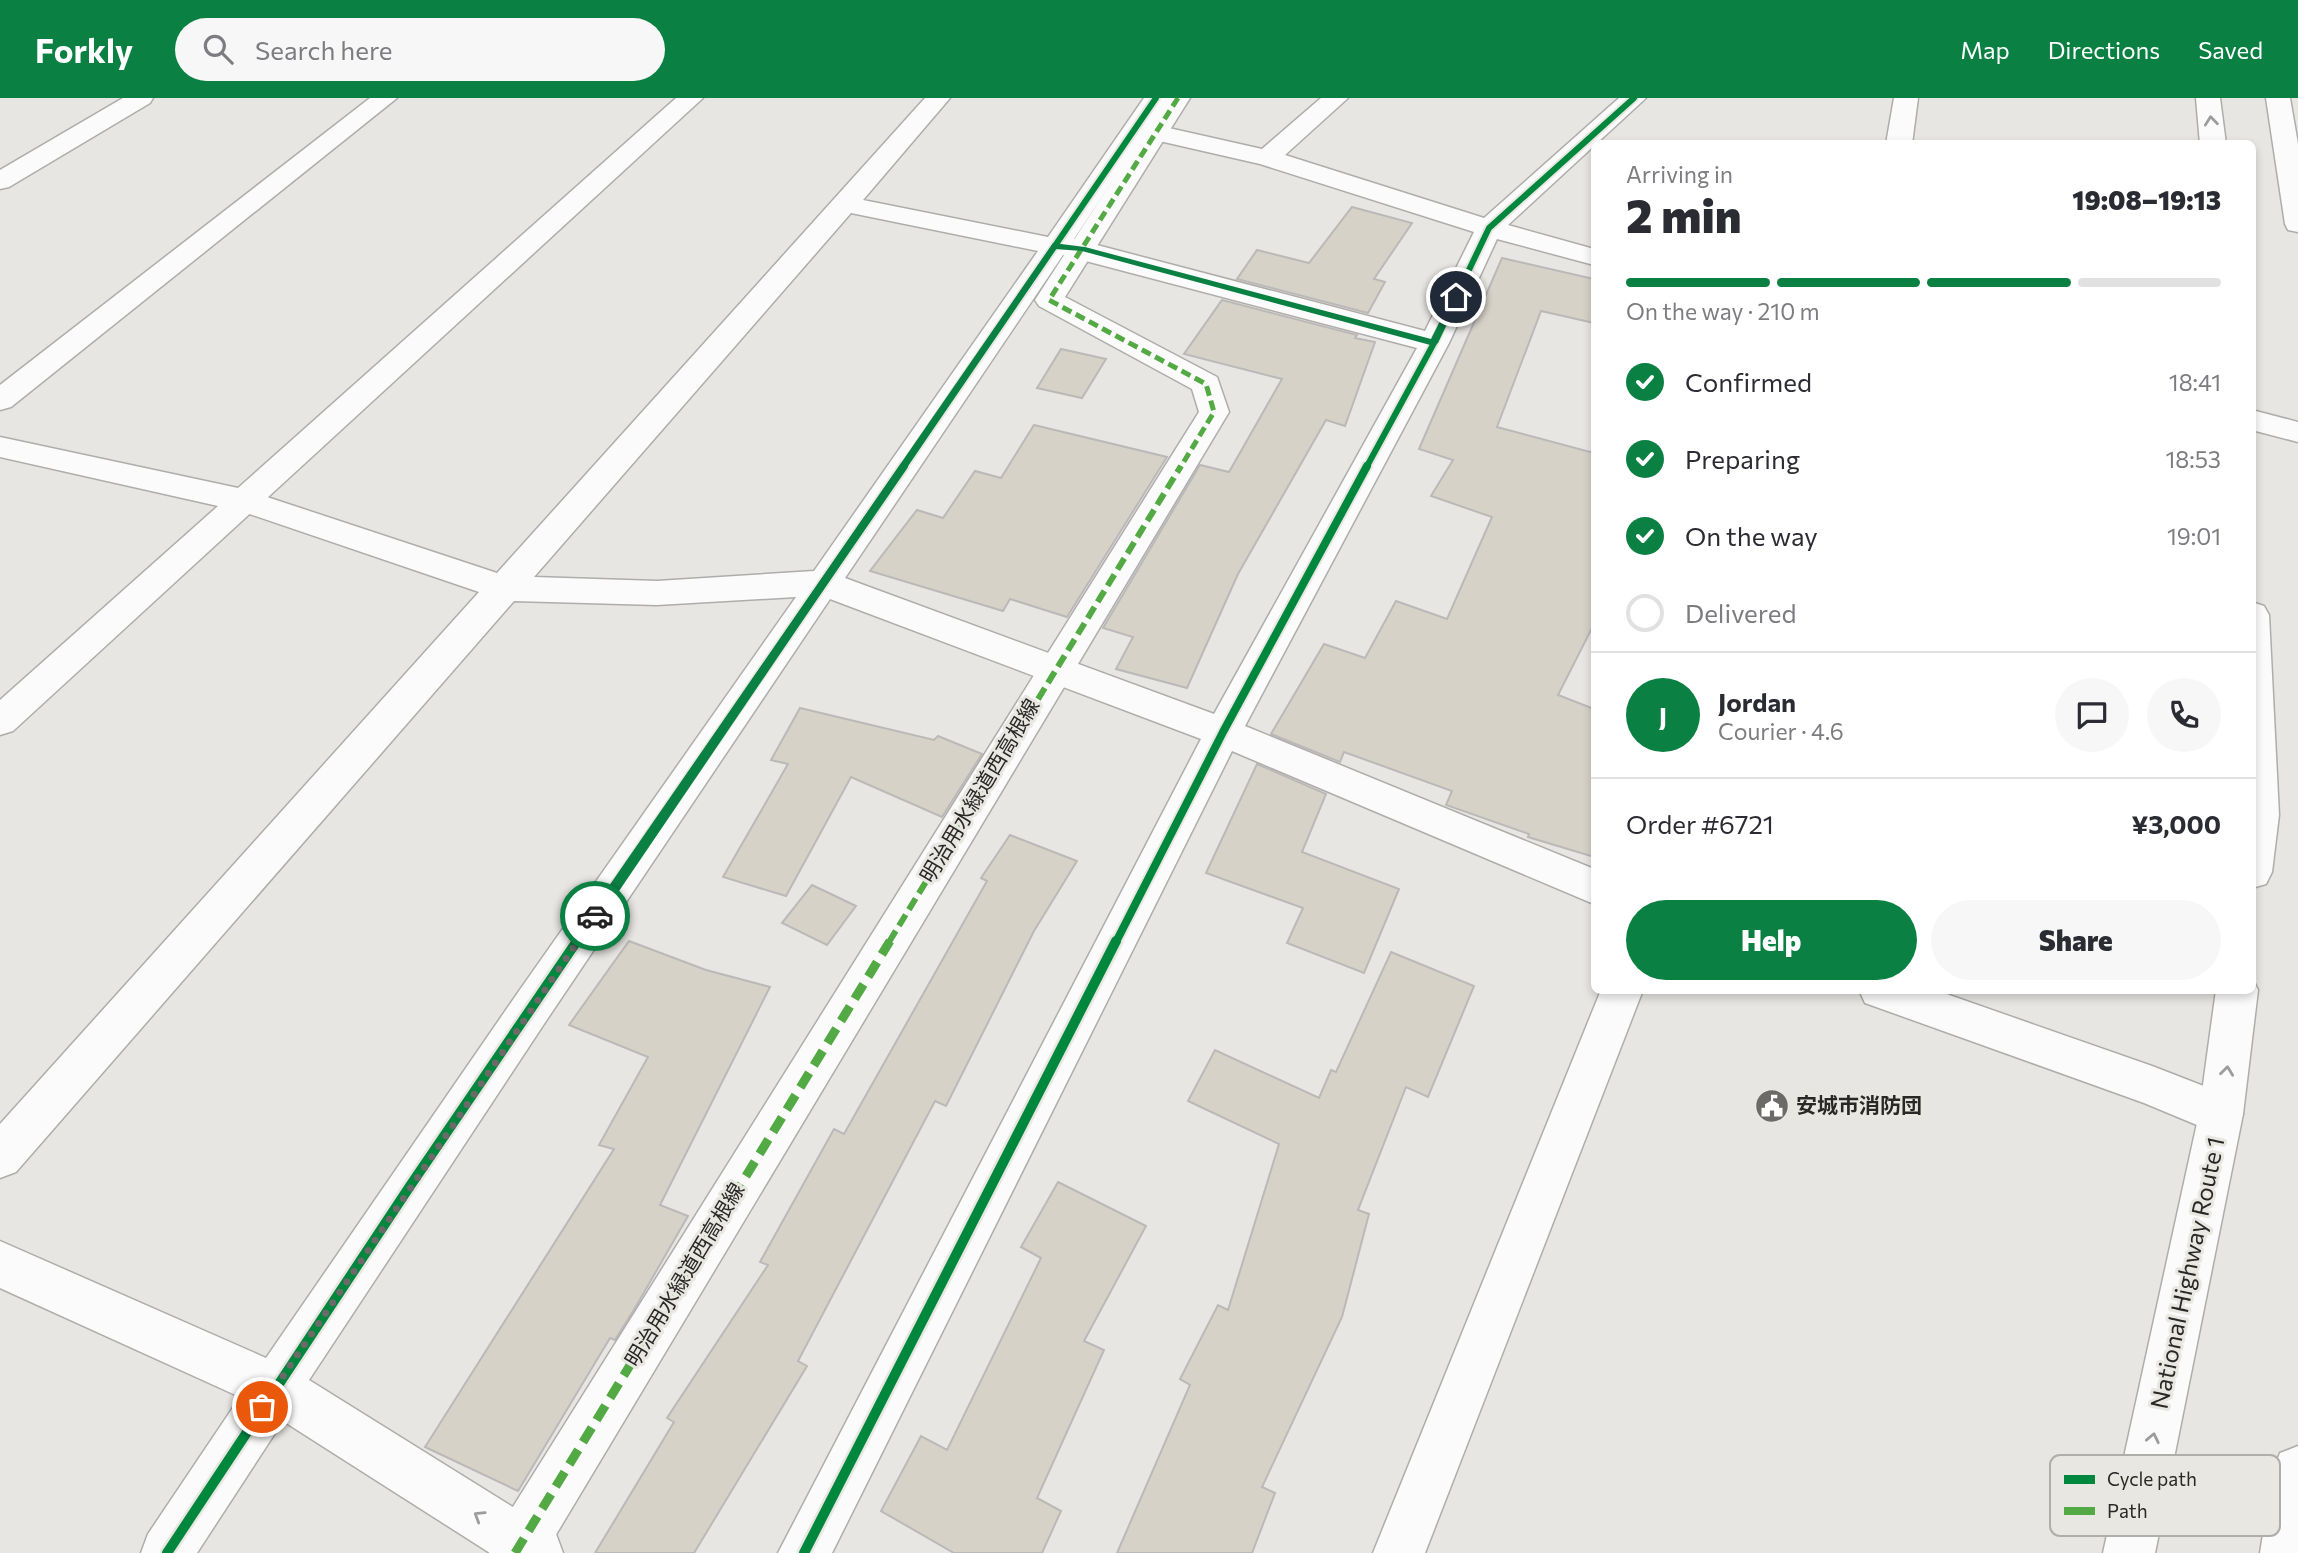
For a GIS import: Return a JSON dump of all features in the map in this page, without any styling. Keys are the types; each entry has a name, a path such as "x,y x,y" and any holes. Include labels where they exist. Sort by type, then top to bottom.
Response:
{"main road":[{"path":"0,181 141,98"},
{"path":"0,400 385,98"},
{"path":"0,722 691,98"},
{"path":"0,1157 938,98"},
{"name":"明治用水緑道西高根線","path":"524,1550 1054,669 1214,412 1206,384 1049,300 1067,247 1149,120 1178,98"},
{"path":"1266,158 1336,98"},
{"path":"804,1553 1223,732 1434,343 1489,228 1634,98"},
{"path":"1900,140 1906,98"},
{"path":"2208,98 2213,140"},
{"path":"2278,98 2298,224"},
{"path":"1149,120 1489,228 1591,256"},
{"path":"844,204 1067,247 1434,343"},
{"path":"167,1553 275,1387 822,583 1067,247"},
{"path":"2256,421 2298,432"},
{"path":"0,447 243,500 504,588 657,593 822,583 1223,732 1591,886"},
{"path":"2256,715 2260,815 2256,844"},
{"path":"1399,1553 1620,994"},
{"path":"1891,994 2152,1086 2221,1114"},
{"name":"National Highway Route 1","path":"2150,1455 2221,1114 2236,994"},
{"path":"0,1264 275,1387 524,1550"},
{"path":"2286,1553 2298,1471"}],"building":[{"path":"1352,207 1412,223 1374,279 1385,282 1368,313 1237,279 1257,250 1309,263"},
{"path":"1502,258 1591,278 1591,322 1541,311 1497,427 1591,452 1591,630 1558,695 1591,708 1591,856 1528,837 1529,834 1446,805 1452,791 1344,752 1340,762 1271,734 1324,644 1365,658 1396,601 1447,619 1492,517 1431,496 1453,460 1419,449"},
{"path":"1222,300 1375,342 1345,426 1326,420 1238,574 1187,688 1116,669 1133,637 1103,628 1200,465 1229,472 1282,379 1184,354"},
{"path":"1061,349 1106,359 1082,398 1037,388"},
{"path":"1034,425 1167,457 1067,617 1010,599 1003,611 870,571 917,510 943,518 975,471 1001,478"},
{"path":"800,708 934,740 938,736 982,754 942,817 851,777 786,896 723,877 788,764 771,760"},
{"path":"1257,764 1326,794 1302,852 1399,889 1364,973 1287,943 1303,908 1206,873"},
{"path":"1010,835 1077,861 1034,931 946,1106 935,1101 798,1361 807,1366 694,1553 595,1553 674,1422 667,1418 768,1265 760,1262 834,1129 844,1134 987,881 981,878"},
{"path":"812,885 856,906 827,945 782,923"},
{"path":"629,941 706,970 770,987 660,1205 688,1216 635,1308 615,1340 610,1338 518,1491 425,1447 614,1149 599,1145 648,1057 569,1025"},
{"path":"1391,952 1474,986 1428,1097 1406,1087 1358,1210 1369,1214 1342,1317 1262,1487 1275,1493 1252,1553 1117,1553 1190,1385 1180,1379 1218,1305 1228,1310 1279,1144 1188,1101 1215,1050 1319,1098 1331,1070 1336,1072"},
{"path":"1058,1182 1146,1226 1084,1341 1104,1350 1037,1498 1061,1511 1042,1553 954,1553 881,1511 921,1436 947,1450 1041,1258 1021,1247"}],"marked path":[{"path":"515,1553 1214,412 1206,384 1049,300 1178,98"}],"cycle path":[{"path":"167,1553 533,1005 1156,98"},
{"path":"804,1553 1223,732 1434,343 1489,228 1634,98"}],"way so far":[{"path":"262,1407 595,916"}],"place":[{"name":"安城市消防団","path":"1772,1106"}],"route":[{"path":"595,916 1053,246 1082,249 1434,343 1456,297"}]}
